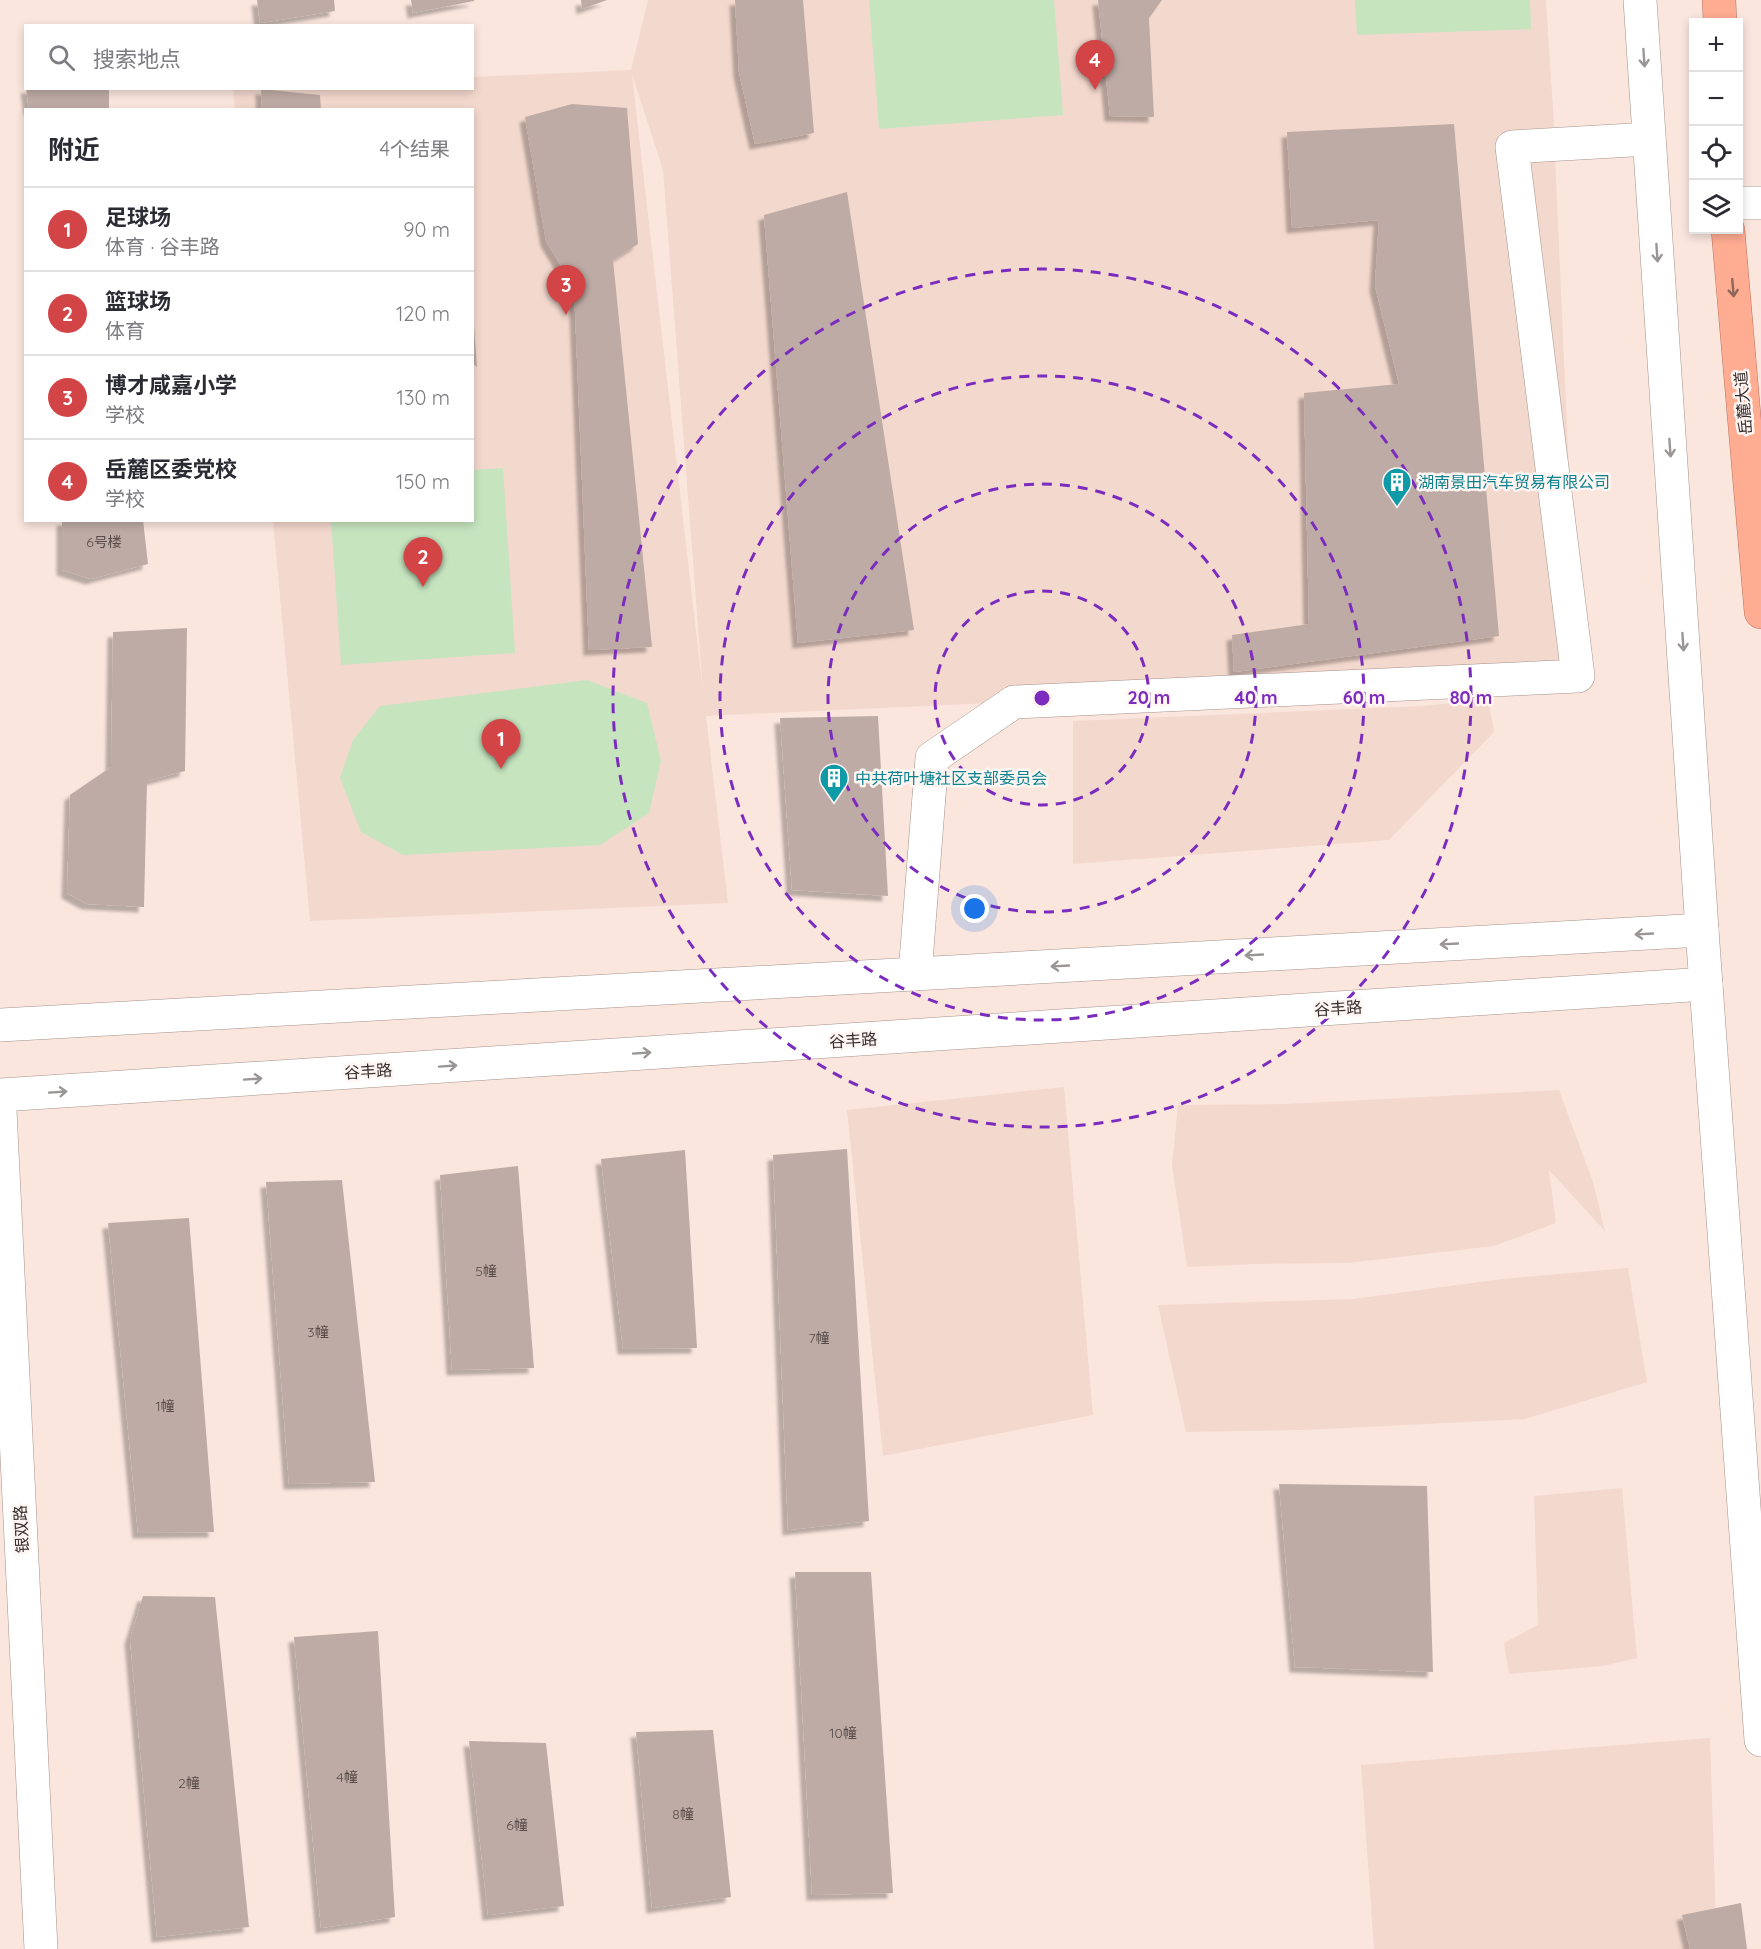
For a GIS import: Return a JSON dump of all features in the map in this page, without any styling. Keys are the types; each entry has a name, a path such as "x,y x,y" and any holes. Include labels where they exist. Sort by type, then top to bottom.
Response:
{"highway":[{"path":"1719,0 1720,18"},
{"name":"岳麓大道","path":"1728,234 1761,612"}],"street":[{"path":"1640,0 1702,930 1761,1740"},
{"path":"915,974 932,758 1014,702 1578,676 1512,147 1649,139"},
{"path":"1743,203 1761,203"},
{"path":"0,1025 1702,930"},
{"name":"谷丰路","path":"0,1095 1706,984"},
{"name":"银双路","path":"0,1110 41,1949"}],"shaded area":[{"path":"648,0 1546,0 1578,676 706,716 728,903 310,921 273,522 474,522 474,108 235,108 233,90 474,90 474,77 631,70","holes":["632,74 663,170 703,692"]},
{"path":"1488,699 1494,732 1389,840 1073,864 1073,721 1423,706"},
{"path":"1064,1087 1093,1415 883,1456 847,1110"},
{"path":"1559,1090 1593,1182 1605,1231 1549,1170 1556,1223 1494,1246 1348,1263 1187,1267 1172,1165 1178,1105 1286,1104"},
{"path":"1628,1268 1647,1382 1525,1419 1305,1430 1186,1432 1158,1305 1353,1299 1502,1279"},
{"path":"1622,1488 1637,1658 1603,1666 1509,1674 1504,1643 1538,1625 1534,1496"},
{"path":"1710,1738 1717,1949 1374,1949 1361,1765"}],"green space":[{"path":"869,0 1054,0 1063,115 879,129"},
{"path":"1355,0 1530,0 1531,29 1357,35"},
{"path":"503,468 515,653 341,665 331,522 474,522 474,470"},
{"path":"587,680 647,703 661,761 649,813 600,845 403,855 361,832 340,778 353,740 380,706"}],"building":[{"path":"257,0 334,0 335,11 260,23"},
{"path":"411,0 474,0 474,1 413,13"},
{"path":"581,0 607,0 582,9"},
{"path":"735,0 803,0 814,133 755,144 739,72"},
{"path":"1098,0 1162,0 1149,18 1154,117 1110,116"},
{"path":"26,90 109,90 109,108 29,108"},
{"path":"261,90 320,95 321,108 262,108"},
{"path":"572,104 627,108 638,244 613,260 652,647 589,650 574,287 546,241 525,117"},
{"name":"湖南景田汽车贸易有限公司","path":"1454,124 1499,636 1234,672 1232,635 1309,624 1304,393 1399,384 1375,286 1379,220 1292,228 1287,132"},
{"path":"847,192 914,630 798,643 764,215"},
{"path":"474,326 477,367 474,365"},
{"path":"62,522 143,522 148,564 91,579 62,570"},
{"path":"187,628 185,771 147,781 144,907 87,904 67,893 70,795 111,767 113,632"},
{"name":"中共荷叶塘社区支部委员会","path":"878,716 888,896 792,890 780,718"},
{"path":"847,1149 869,1521 788,1530 773,1155"},
{"path":"685,1150 697,1348 623,1349 601,1159"},
{"path":"518,1166 534,1368 452,1370 440,1175"},
{"path":"342,1180 375,1482 289,1484 266,1182"},
{"path":"189,1218 214,1532 138,1533 108,1223"},
{"path":"1279,1484 1427,1486 1433,1672 1295,1667"},
{"path":"795,1572 871,1572 893,1893 812,1895"},
{"path":"143,1596 215,1597 249,1927 157,1937 130,1639"},
{"path":"378,1631 395,1917 321,1928 294,1637"},
{"path":"713,1730 731,1897 652,1908 636,1732"},
{"path":"469,1741 546,1743 564,1906 488,1915"},
{"path":"1741,1903 1747,1949 1690,1949 1682,1915"}],"place":[{"name":"岳麓区委党校","path":"1095,90"},
{"name":"博才咸嘉小学","path":"566,315"},
{"name":"湖南景田汽车贸易有限公司","path":"1397,508"},
{"name":"篮球场","path":"423,587"},
{"name":"足球场","path":"501,769"},
{"name":"中共荷叶塘社区支部委员会","path":"834,804"}]}
